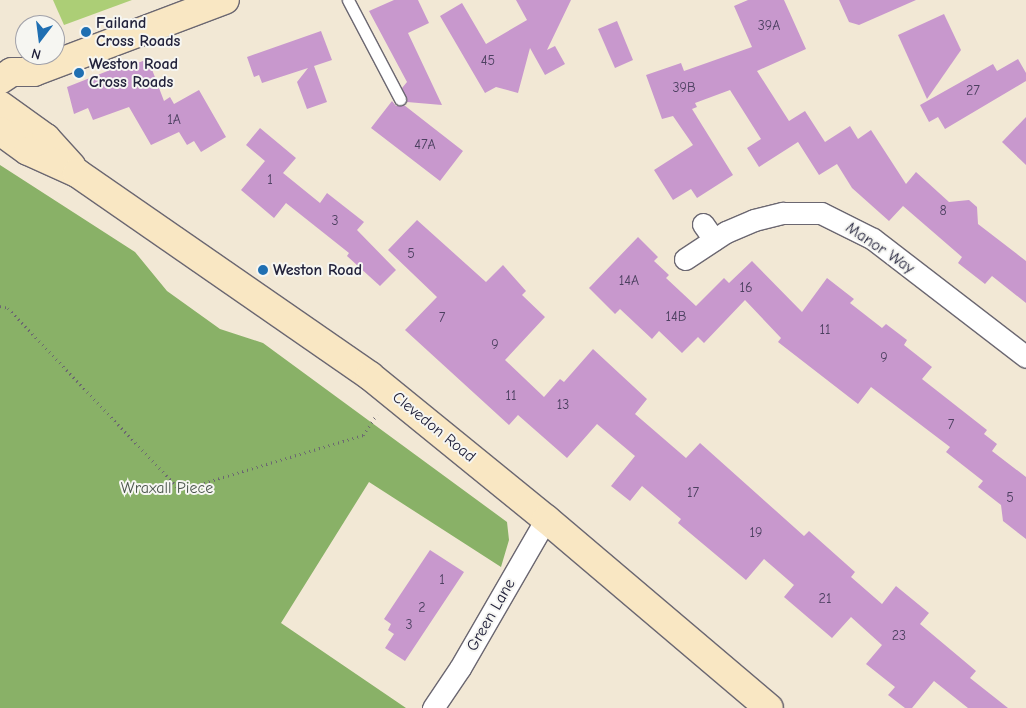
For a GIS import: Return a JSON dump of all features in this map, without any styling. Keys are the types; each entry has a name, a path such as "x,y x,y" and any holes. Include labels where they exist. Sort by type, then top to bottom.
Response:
{"main road":[{"path":"0,80 12,72 34,72 224,0"},
{"path":"0,104 34,72"},
{"name":"Clevedon Road","path":"0,104 46,138 78,173"},
{"name":"Clevedon Road","path":"0,131 28,151 78,173 392,393 546,519 769,708"}],"street":[{"name":"Manor Way","path":"685,259 709,232 783,213 821,213 873,239 1026,357"},
{"name":"Green Lane","path":"433,708 460,668 546,519"}],"lane":[{"path":"348,0 400,99"}],"path":[{"path":"0,306 8,308 180,490 362,435 392,393"}],"green space":[{"path":"53,0 132,0 65,25 65,15 60,15"},
{"name":"Wraxall Piece","path":"0,165 135,252 167,291 220,329 263,343 507,522 509,540 501,567 369,482 281,623 406,708 0,708"}],"building":[{"path":"394,0 418,0 429,23 408,33 442,105 407,102 402,88 407,82 369,11"},
{"path":"516,0 571,0 547,50 555,46 565,64 545,75 530,48 518,93 496,87 485,93 440,16 462,3 486,44 527,20"},
{"path":"748,0 784,0 806,49 757,71 789,121 805,111 825,142 850,126 858,139 871,130 906,184 916,172 949,202 969,200 977,207 978,224 1026,261 1026,303 992,276 985,284 958,263 962,257 903,206 889,221 852,188 837,164 819,175 798,142 759,167 747,148 761,139 730,90 695,103 697,107 692,109 733,175 697,198 691,189 673,200 654,170 693,145 673,116 662,119 646,75 681,63 684,71 752,47 734,6"},
{"path":"839,0 916,0 859,25 849,22"},
{"path":"944,14 961,50 927,99 898,35"},
{"path":"617,21 633,60 615,68 598,29"},
{"path":"321,31 332,60 314,66 327,102 307,109 297,82 308,68 262,83 259,75 254,77 247,57"},
{"path":"148,59 164,101 170,97 174,104 199,90 226,137 201,152 194,141 187,145 179,132 151,145 129,107 93,120 88,108 74,114 67,87 133,61 135,64"},
{"path":"1018,59 1026,73 1026,81 945,129 938,117 929,122 920,105 993,64 997,71"},
{"path":"392,101 396,106 404,105 463,151 440,181 371,128"},
{"path":"1026,117 1026,165 1002,142"},
{"path":"260,128 296,158 283,173 320,203 327,193 364,222 357,230 396,270 380,286 347,256 349,253 286,203 274,218 241,190 265,161 246,145"},
{"path":"417,220 486,282 503,265 526,291 522,295 545,317 505,360 544,397 560,379 564,382 593,349 647,399 635,414 686,458 700,443 804,536 809,531 855,572 851,577 882,604 896,586 929,613 920,624 976,671 970,678 1008,708 968,708 934,681 912,708 905,708 888,695 895,687 866,664 882,645 851,617 832,638 784,597 794,585 764,559 746,580 678,523 681,519 642,486 630,501 611,486 635,456 597,424 567,458 518,415 509,425 405,330 437,297 388,250"},
{"path":"638,237 658,257 654,261 669,275 666,278 696,306 724,278 729,283 752,261 802,312 827,278 854,299 850,303 882,328 886,324 907,340 904,345 932,367 922,379 987,430 984,434 997,444 992,451 1026,477 1026,539 1003,521 1001,505 978,487 983,481 946,452 950,447 871,387 858,404 778,342 781,338 745,300 704,343 698,337 682,353 659,331 652,339 620,309 615,314 589,288"},
{"path":"430,550 464,572 405,661 385,648 394,634 388,630 391,624 384,619"}],"place":[{"name":"Failand Cross Roads","path":"86,32"},
{"name":"Weston Road Cross Roads","path":"79,73"},
{"name":"Weston Road","path":"263,270"}]}
